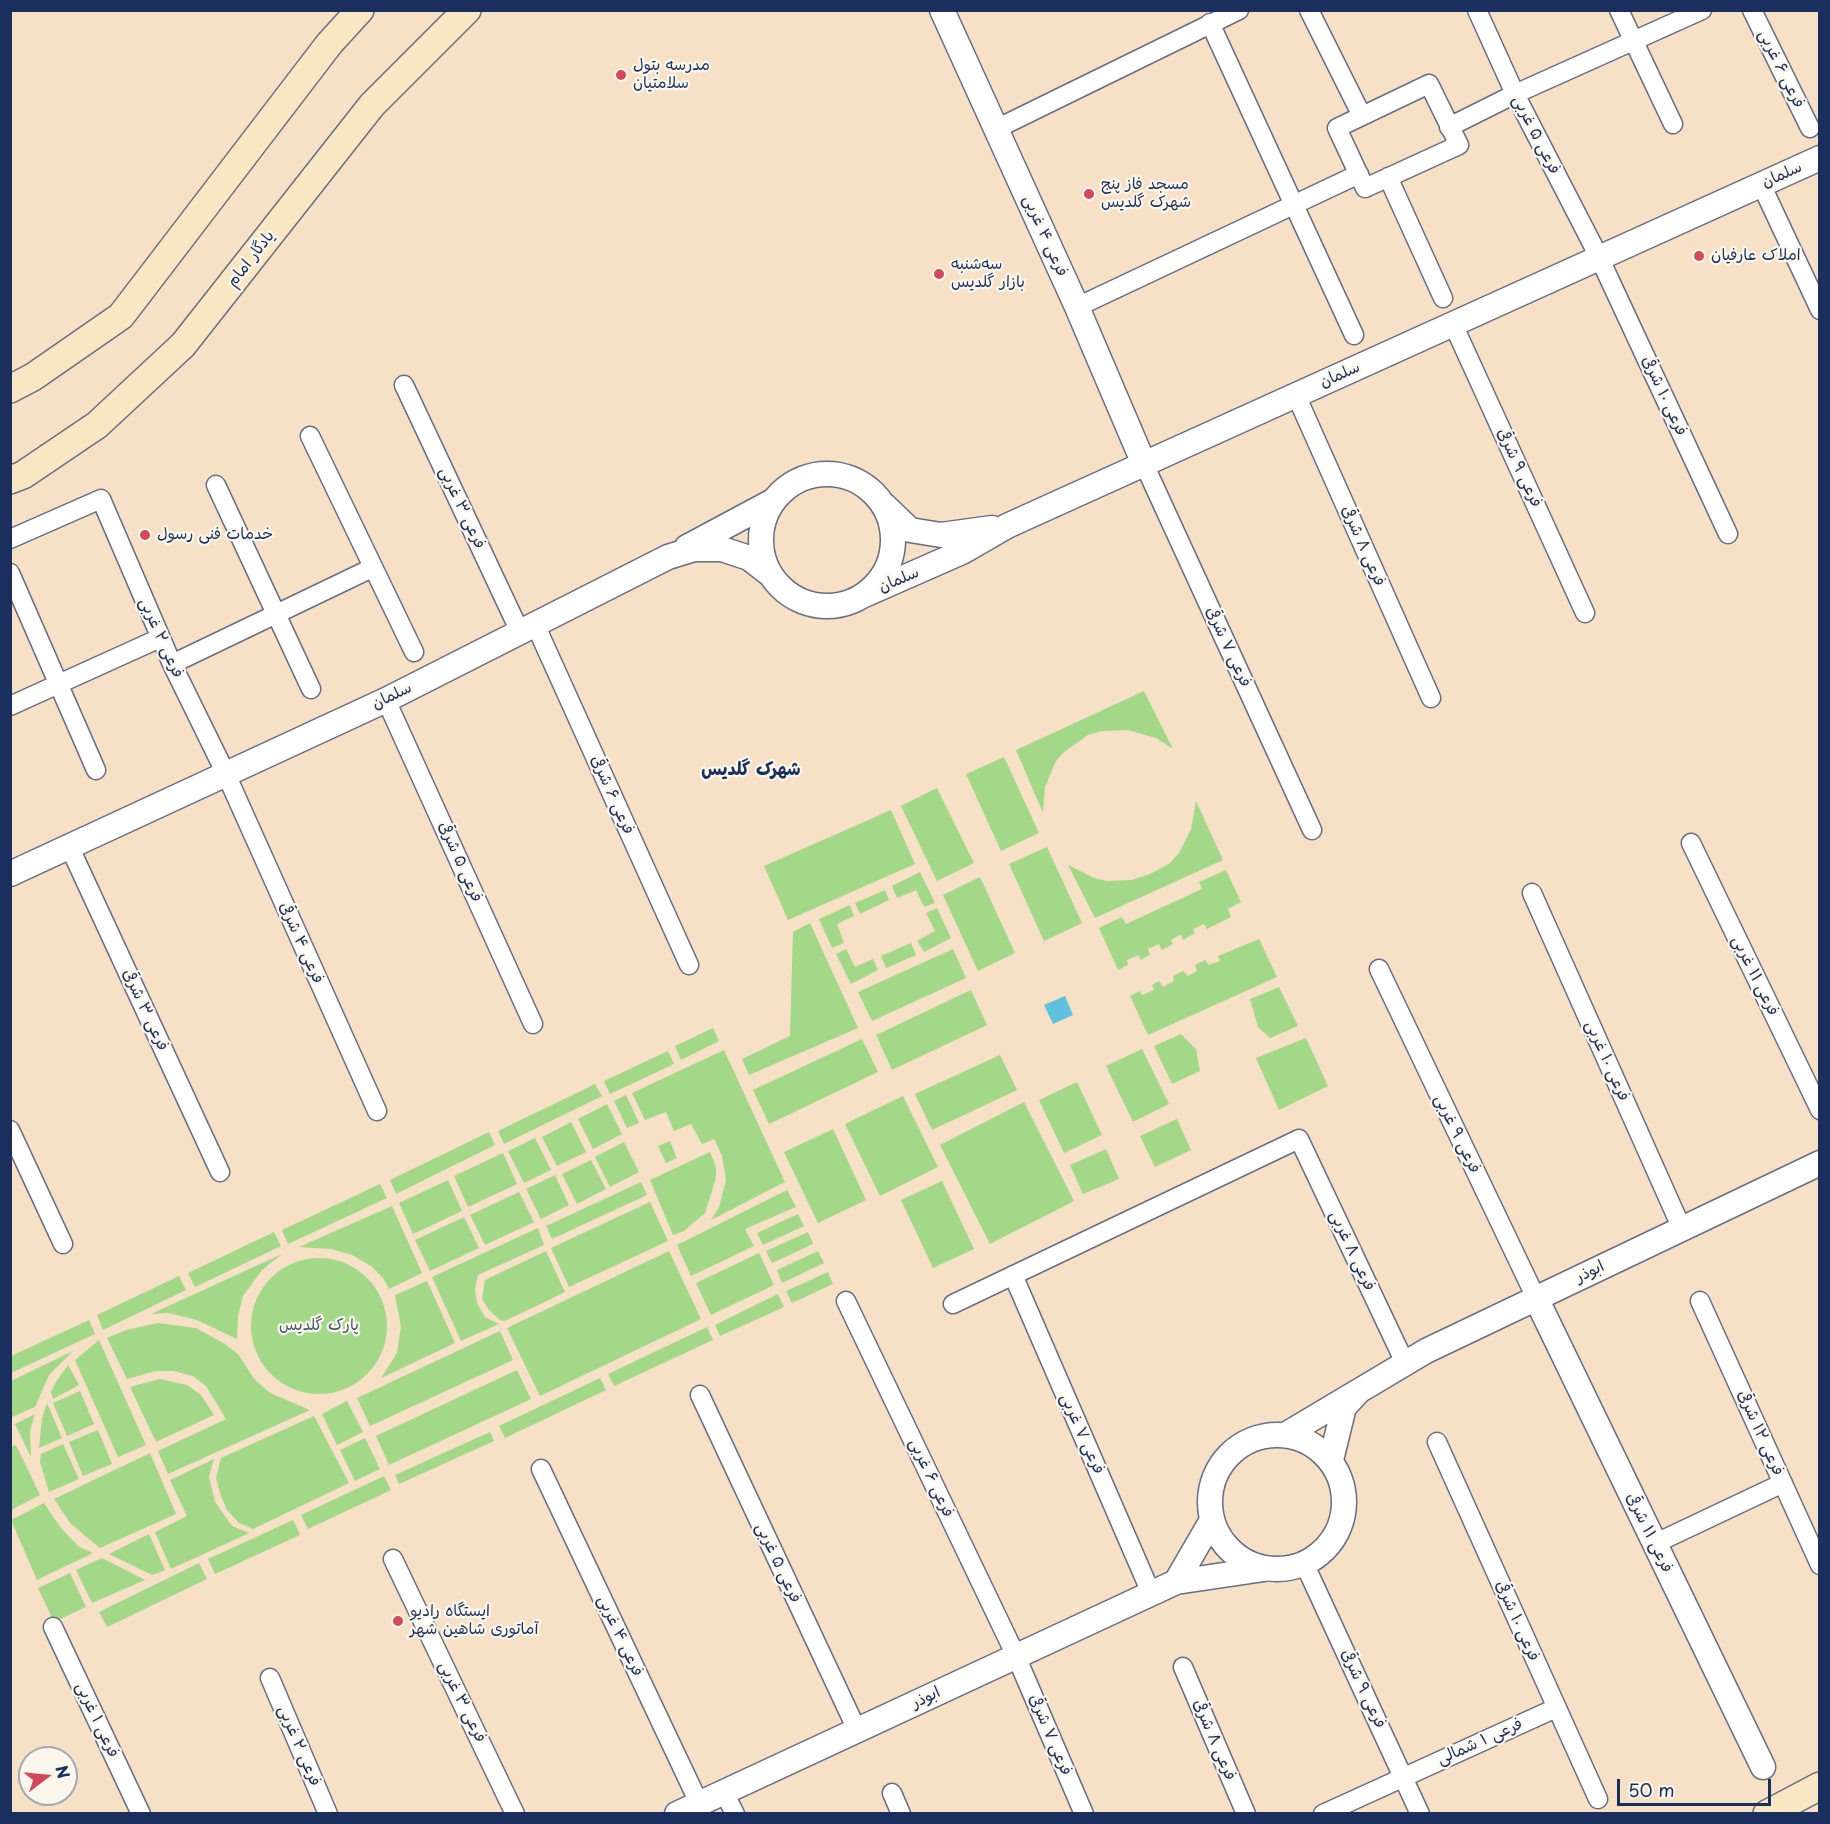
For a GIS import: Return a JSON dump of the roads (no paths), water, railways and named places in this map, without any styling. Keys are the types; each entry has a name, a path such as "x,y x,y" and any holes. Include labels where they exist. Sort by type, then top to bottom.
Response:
{"main road":[{"path":"10,389 33,377 121,316 329,44 360,10"},
{"name":"یادگار امام","path":"10,480 97,425 183,345 372,105 467,10"},
{"path":"1767,1814 1820,1786"}],"street":[{"name":"فرعی ۴ غربی","path":"942,10 1077,306 1144,464"},
{"path":"996,129 1239,10"},
{"path":"1309,10 1362,116"},
{"name":"فرعی ۵ غربی","path":"1478,10 1515,94 1599,257"},
{"path":"1619,10 1673,124"},
{"path":"1449,127 1515,94 1702,10"},
{"name":"فرعی ۶ غربی","path":"1752,10 1810,128"},
{"path":"1210,23 1296,205 1354,335"},
{"path":"1429,84 1449,127 1459,145 1365,188 1337,128 1429,84"},
{"name":"سلمان","path":"862,596 962,552 1006,526 1820,158"},
{"path":"1077,306 1359,174"},
{"path":"1388,177 1443,298"},
{"path":"1761,184 1820,310"},
{"name":"فرعی ۱۰ شرقی","path":"1599,257 1728,534"},
{"name":"فرعی ۹ شرقی","path":"1453,324 1585,613"},
{"name":"فرعی ۳ غربی","path":"404,385 528,628"},
{"name":"فرعی ۸ شرقی","path":"1296,395 1431,698"},
{"path":"310,436 414,652"},
{"name":"فرعی ۷ شرقی","path":"1144,464 1312,830"},
{"path":"668,557 773,501 788,486 807,476 828,473 849,478 868,488 910,530 941,535 1006,526"},
{"path":"216,485 311,689"},
{"name":"فرعی ۲ غربی","path":"10,539 101,499 160,638 226,774"},
{"path":"773,501 764,519 760,538 763,557 771,575 784,591 802,602 822,606 843,604 862,596 878,582 888,564 893,544 891,524 882,504"},
{"name":"سلمان","path":"10,874 386,700 668,557 694,549 722,549 748,558 771,575"},
{"path":"172,664 372,568"},
{"path":"10,573 96,770"},
{"name":"فرعی ۶ شرقی","path":"528,628 689,965"},
{"path":"10,706 160,638"},
{"name":"فرعی ۵ شرقی","path":"386,700 534,1024"},
{"name":"فرعی ۴ شرقی","path":"226,774 377,1111"},
{"name":"فرعی ۱۱ غربی","path":"1691,843 1820,1110"},
{"name":"فرعی ۳ شرقی","path":"70,848 220,1172"},
{"name":"فرعی ۱۰ غربی","path":"1532,893 1682,1229"},
{"name":"فرعی ۹ غربی","path":"1378,969 1536,1298"},
{"path":"10,1130 63,1244"},
{"name":"فرعی ۸ غربی","path":"1013,1275 1299,1139 1405,1363"},
{"name":"ابوذر","path":"1285,1435 1405,1363 1820,1163"},
{"path":"953,1304 1013,1275"},
{"name":"فرعی ۷ غربی","path":"1013,1275 1151,1593"},
{"name":"فرعی ۱۱ شرقی","path":"1536,1298 1763,1767"},
{"name":"فرعی ۶ غربی","path":"846,1301 1016,1656"},
{"name":"فرعی ۱۲ شرقی","path":"1700,1301 1820,1565"},
{"path":"1331,1460 1344,1407 1364,1386"},
{"name":"فرعی ۵ غربی","path":"700,1395 856,1730"},
{"path":"1285,1435 1310,1443 1331,1460 1343,1488 1343,1519 1329,1546 1305,1564 1285,1570 1264,1569 1246,1563 1231,1552 1220,1538 1212,1520 1210,1498 1215,1477 1226,1458 1243,1444 1263,1436 1285,1435"},
{"name":"فرعی ۱۰ شرقی","path":"1437,1442 1598,1799"},
{"name":"فرعی ۴ غربی","path":"541,1469 699,1803"},
{"path":"1654,1544 1783,1483"},
{"path":"1176,1582 1212,1520"},
{"name":"فرعی ۳ غربی","path":"393,1558 515,1814"},
{"name":"فرعی ۹ شرقی","path":"1305,1564 1420,1814"},
{"name":"ابوذر","path":"677,1814 1176,1582 1264,1569"},
{"name":"فرعی ۱ غربی","path":"53,1627 141,1814"},
{"name":"فرعی ۷ شرقی","path":"1016,1656 1084,1814"},
{"name":"فرعی ۸ شرقی","path":"1183,1667 1246,1814"},
{"name":"فرعی ۲ غربی","path":"270,1678 328,1814"},
{"name":"فرعی ۱ شمالی","path":"1323,1814 1556,1708"},
{"path":"724,1792 735,1814"},
{"path":"892,1793 901,1814"}],"water":[{"path":"1065,996 1073,1015 1053,1024 1044,1005"}],"place":[{"name":"مدرسه بتول سلامتیان","path":"621,75"},
{"name":"مسجد فاز پنج شهرک گلدیس","path":"1089,194"},
{"name":"املاک عارفیان","path":"1699,256"},
{"name":"سه‌شنبه بازار گلدیس","path":"939,274"},
{"name":"خدمات فنی رسول","path":"145,535"},
{"name":"ایستگاه رادیو آماتوری شاهین شهر","path":"398,1621"}],"district":[{"name":"شهرک گلدیس","path":"751,770"}],"park label":[{"name":"پارک گلدیس","path":"319,1326"}]}
